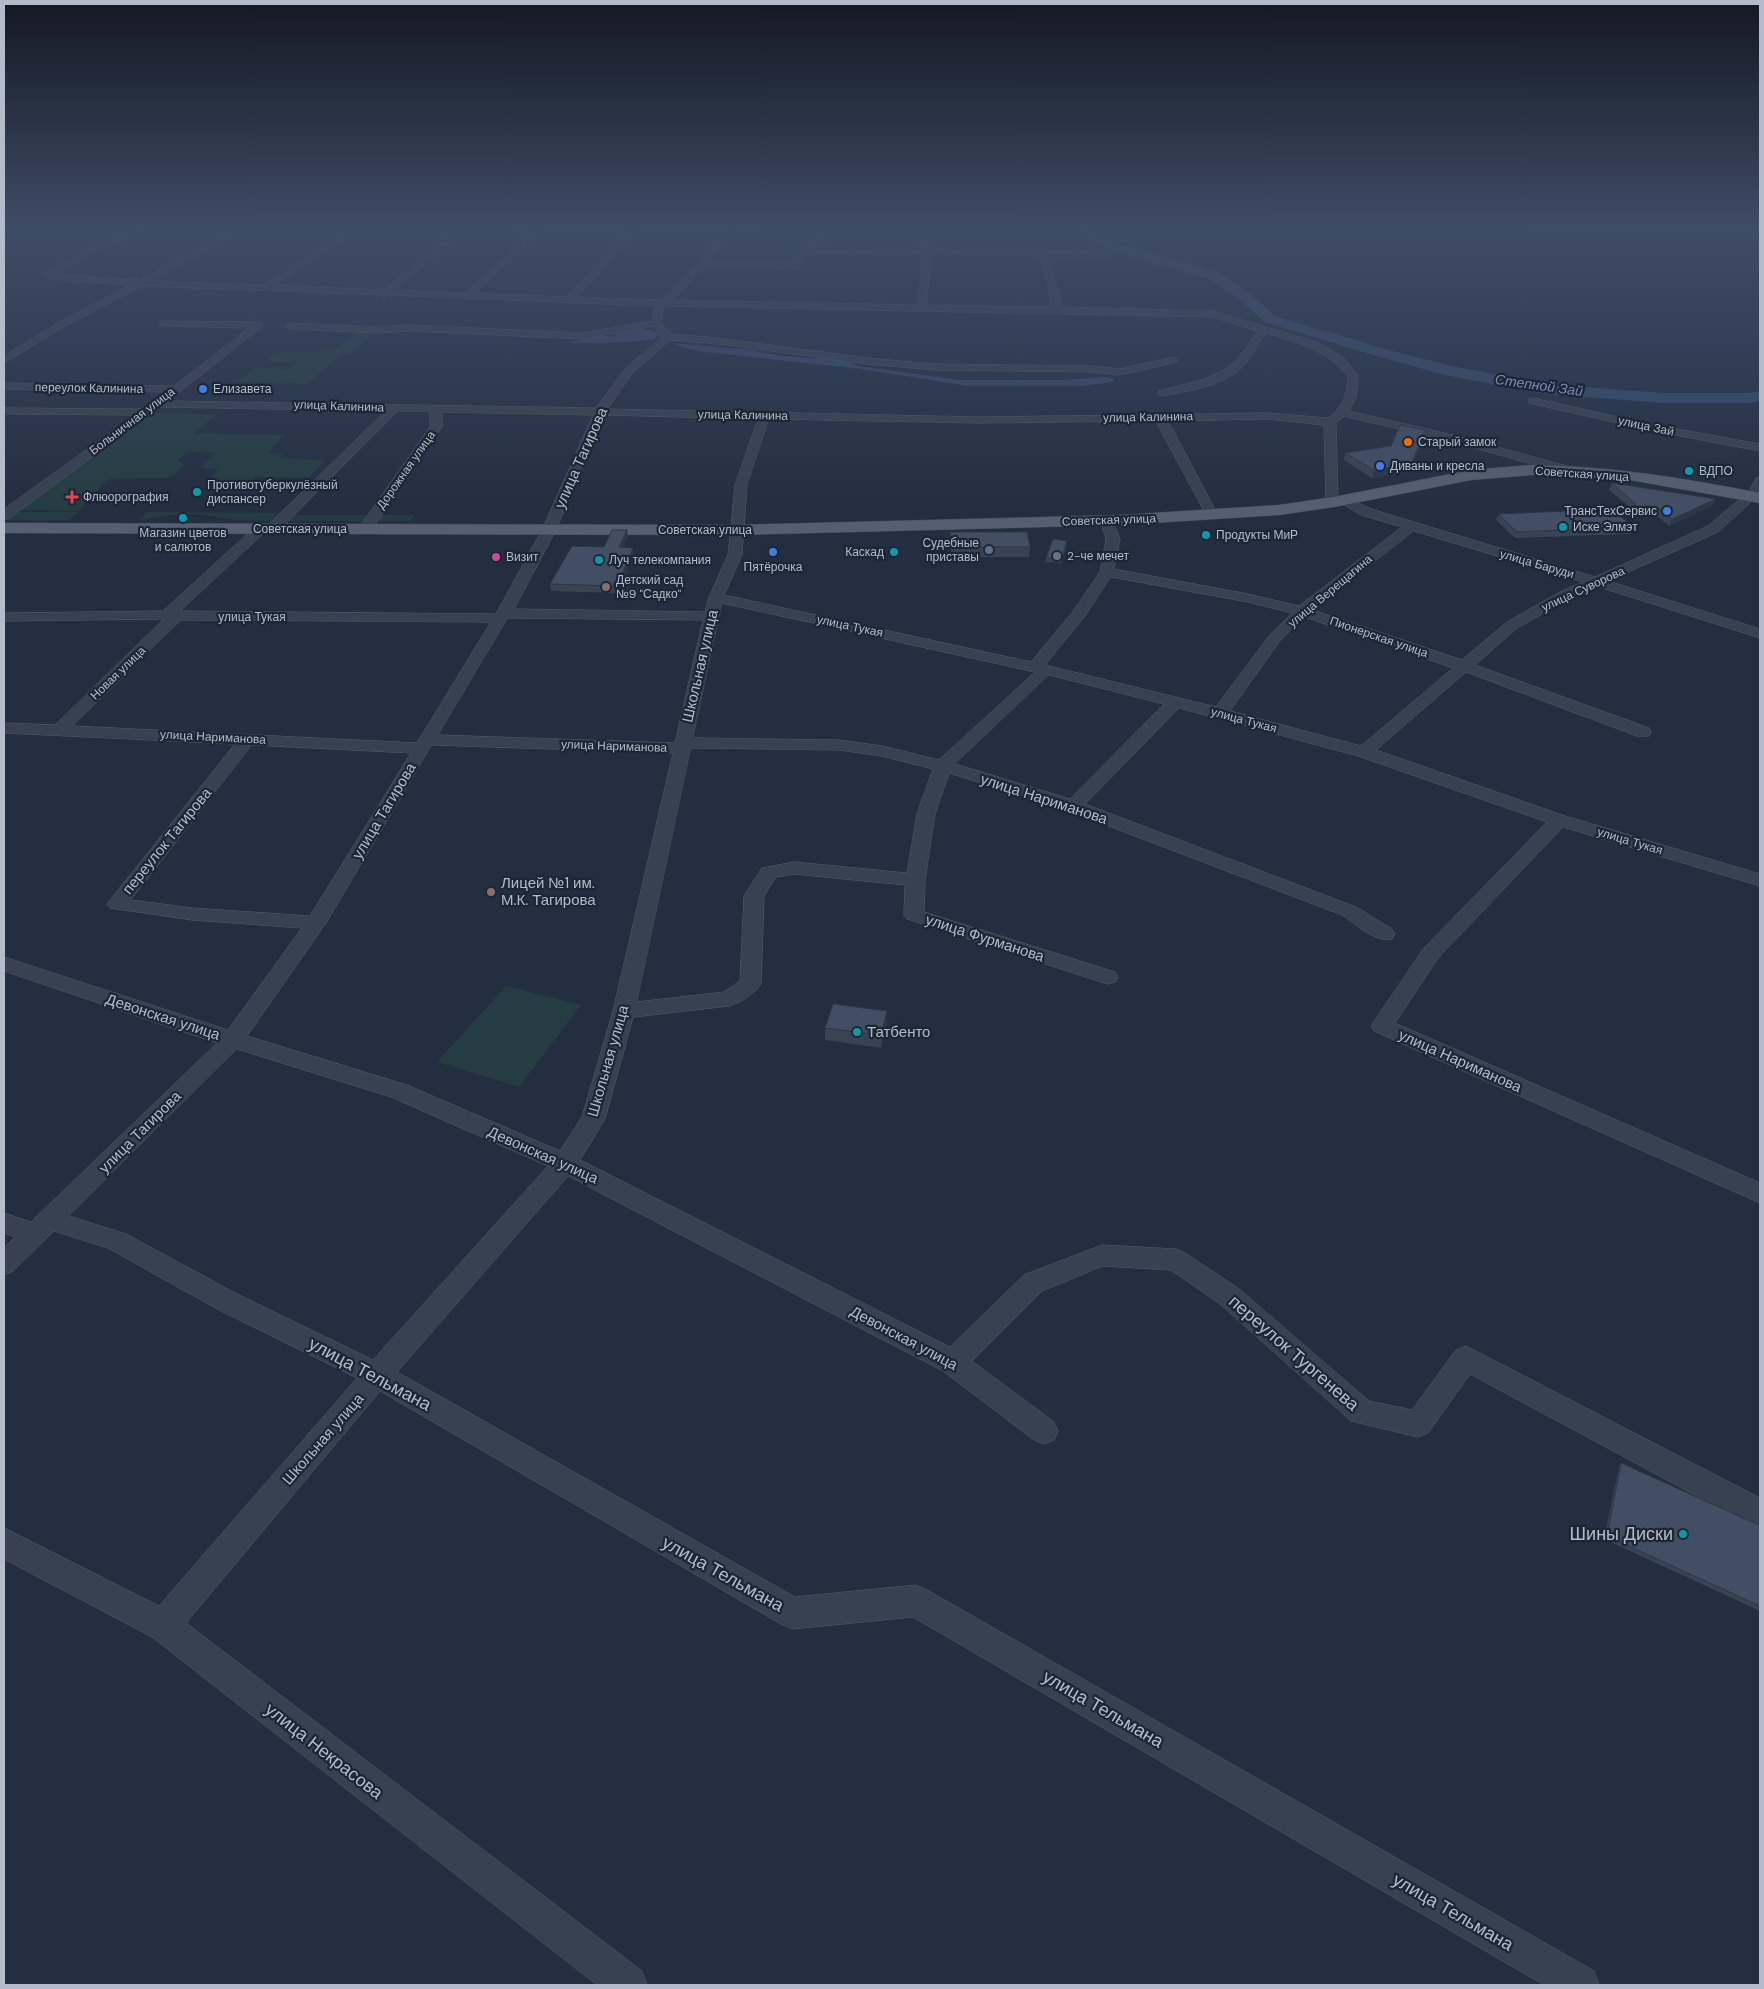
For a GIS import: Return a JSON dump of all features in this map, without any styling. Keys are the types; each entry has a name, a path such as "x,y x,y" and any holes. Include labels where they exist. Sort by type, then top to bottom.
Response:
{"main road":[{"name":"Советская улица","path":"4,528 736,530 852,529 1106,520 1282,510 1495,472 1570,471 1626,476 1754,500"},
{"name":"Советская улица","path":"1403,489 1494,479 1581,479 1754,500"}],"street":[{"path":"4,360 66,322"},
{"path":"1240,322 1315,345 1340,360 1353,376 1352,396 1343,413 1330,422 1338,501"},
{"name":"Больничная улица","path":"4,516 152,408 259,325 163,323"},
{"path":"290,326 378,330 408,328 583,336 656,323 668,337 718,341 867,361 935,367 1092,369 1120,372 1173,360"},
{"path":"1163,393 1224,375 1243,361 1258,335 1265,329"},
{"name":"улица Тагирова","path":"4,1264 233,1040 316,923 503,615 549,530 600,411 628,372 668,337"},
{"name":"переулок Калинина","path":"4,386 175,389"},
{"name":"улица Зай","path":"1533,401 1654,428 1760,448"},
{"name":"улица Калинина","path":"4,411 152,408 436,408 979,420 1267,416 1330,422"},
{"name":"Новая улица","path":"60,730 172,616 395,408"},
{"name":"Дорожная улица","path":"365,529 436,427 436,408"},
{"path":"1343,413 1428,430 1485,444 1570,471"},
{"name":"Школьная улица","path":"163,1626 378,1375 565,1163 593,1118 624,1011 714,606 735,555 741,486 765,416"},
{"path":"1160,417 1212,515"},
{"name":"улица Суворова","path":"1364,752 1512,625 1567,594 1598,582 1713,529 1754,500 1760,481"},
{"name":"улица Баруди","path":"1338,501 1360,510 1598,582 1760,634"},
{"name":"улица Фурманова","path":"1106,520 1114,539 1107,572 1080,613 1041,668 943,766 926,814 915,880 914,915 1108,977"},
{"name":"улица Верещагина","path":"1220,713 1274,639 1302,612 1412,526"},
{"name":"Пионерская улица","path":"1107,572 1248,598 1302,612 1464,666 1643,732"},
{"name":"улица Тукая","path":"4,617 503,615 714,606 1041,668 1220,713 1364,752 1559,820 1760,880"},
{"path":"1073,806 1174,702"},
{"name":"улица Нариманова","path":"4,728 248,739 424,744 839,745 882,751 943,766 1073,806 1350,910 1385,934"},
{"name":"переулок Тагирова","path":"248,739 117,904 192,914 316,923"},
{"name":"улица Нариманова","path":"1559,820 1431,953 1382,1026 1760,1193"},
{"path":"624,1011 729,999 750,984 754,896 768,872 794,868 915,880"},
{"name":"Девонская улица","path":"4,964 233,1040 399,1091 565,1163 953,1362 1044,1431"},
{"name":"улица Тельмана","path":"4,1223 43,1227 118,1242 228,1302 378,1375 792,1613 916,1601 1580,1985"},
{"name":"переулок Тургенева","path":"953,1362 1034,1284 1102,1255 1176,1260 1229,1296 1361,1412 1418,1424 1466,1358 1760,1514"},
{"name":"улица Некрасова","path":"4,1543 163,1626 628,1985"}],"green space":[{"path":"378,330 350,354 341,354 308,384 237,382 256,368 287,369 298,362 266,361 276,352 315,353 321,349 336,349 357,332"},
{"path":"147,413 217,414 194,433 284,435 268,453 283,453 278,458 325,460 309,478 255,477 251,481 210,481 218,469 200,468 216,453 187,452 178,461 185,464 173,476 165,478 109,479 78,511 15,510"},
{"path":"4,512 78,512 68,520 4,520"},
{"path":"147,512 278,513 271,521 235,520 205,515 181,514 139,520"},
{"path":"286,515 414,515 411,521 280,521"},
{"path":"506,986 581,1005 519,1087 437,1062"}],"water":[{"path":"635,329 647,329 659,333 653,340 612,343 569,343 597,336 615,336 617,333"},
{"path":"670,343 753,350 794,357 840,359 857,366 960,380 1063,380 1104,377 1114,379 1112,382 1081,386 969,386 861,369 697,351"}],"building":[{"path":"1400,425 1425,430 1411,465 1374,470 1345,453 1391,446"},
{"path":"1612,483 1716,499 1672,519 1658,508 1641,509"},
{"name":"Иске Элмэт","path":"1612,509 1633,527 1517,532 1498,514"},
{"path":"612,530 627,530 619,547 633,548 617,586 550,584 572,546 604,547"},
{"path":"950,532 1027,532 1030,547 952,547"},
{"name":"2-че мечет","path":"1053,539 1067,541 1061,560 1046,558"},
{"path":"833,1004 887,1011 881,1035 825,1028"},
{"name":"Шины Диски","path":"1621,1463 1760,1525 1760,1606 1607,1536"}],"waterway":[{"name":"Степной Зай","path":"1279,322 1379,352 1451,371 1545,389 1664,398 1750,398 1760,396"}],"place":[{"name":"Елизавета","path":"203,389"},
{"name":"Старый замок","path":"1408,442"},
{"name":"Диваны и кресла","path":"1380,466"},
{"name":"ВДПО","path":"1689,471"},
{"name":"Противотуберкулёзный диспансер","path":"197,492"},
{"name":"Флюорография","path":"72,497"},
{"name":"ТрансТехСервис","path":"1667,511"},
{"name":"Магазин цветов и салютов","path":"183,518"},
{"name":"Иске Элмэт","path":"1563,527"},
{"name":"Продукты МиР","path":"1206,535"},
{"name":"Судебные приставы","path":"989,550"},
{"name":"Пятёрочка","path":"773,552"},
{"name":"Каскад","path":"894,552"},
{"name":"2-че мечет","path":"1057,556"},
{"name":"Визит","path":"496,557"},
{"name":"Луч телекомпания","path":"599,560"},
{"name":"Детский сад №9 \"Садко\"","path":"606,587"},
{"name":"Лицей №1 им. М.К. Тагирова","path":"491,892"},
{"name":"Татбенто","path":"857,1032"},
{"name":"Шины Диски","path":"1683,1534"}]}
